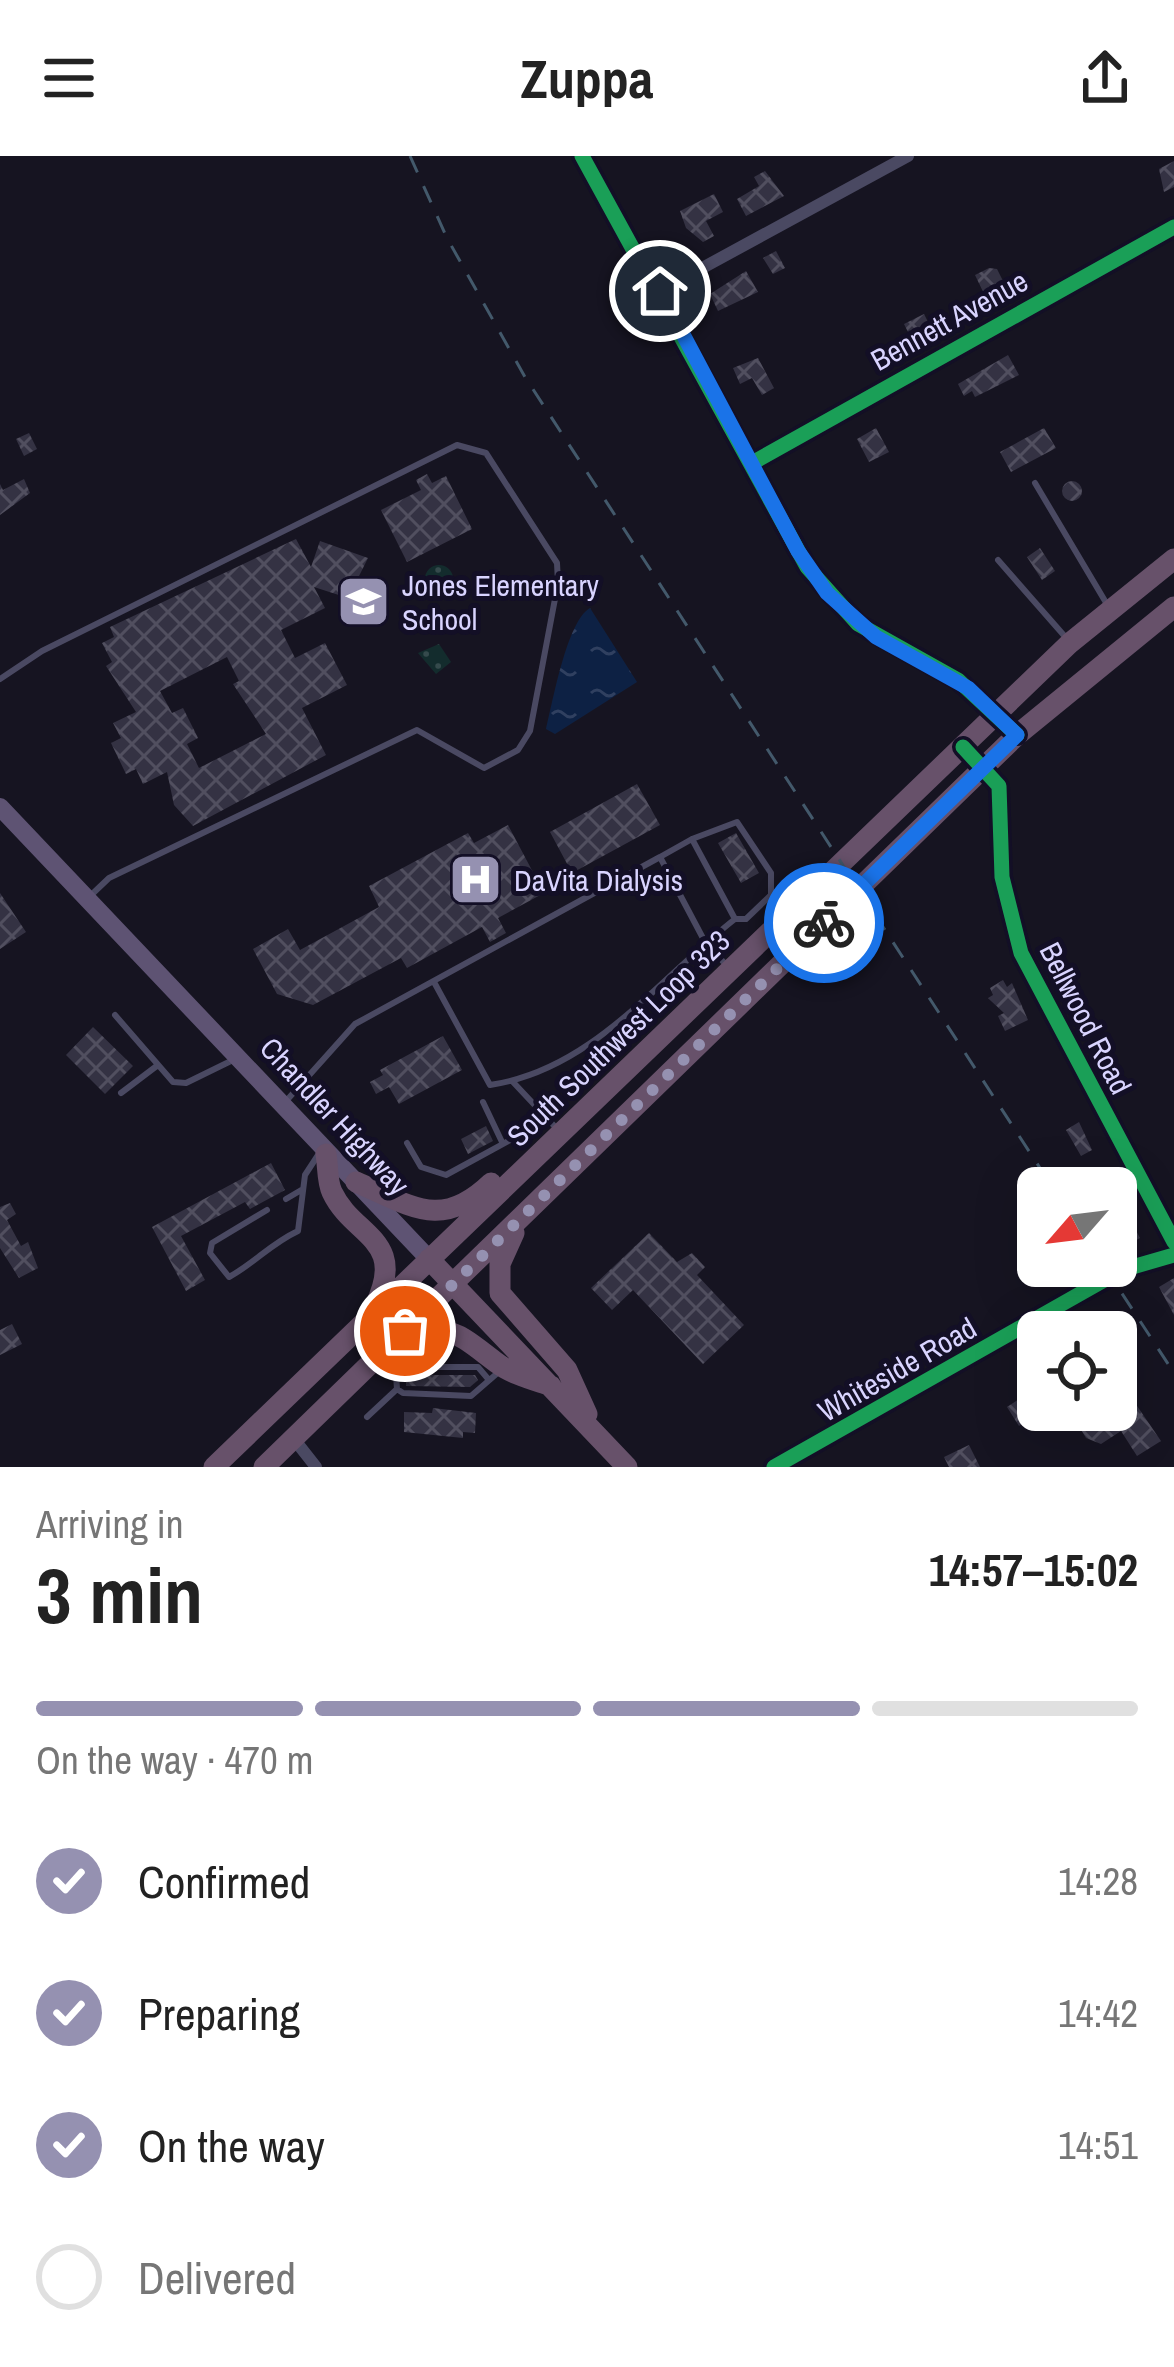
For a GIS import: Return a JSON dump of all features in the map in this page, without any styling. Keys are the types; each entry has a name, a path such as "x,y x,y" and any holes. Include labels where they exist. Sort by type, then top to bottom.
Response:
{"highway":[{"name":"South Southwest Loop 323","path":"214,1467 1070,643 1174,559"},
{"name":"South Southwest Loop 323","path":"264,1467 1017,735 1174,608"},
{"path":"356,1182 418,1208 455,1211 521,1154 555,1138"},
{"path":"324,1151 332,1192 382,1250 384,1282 368,1318"},
{"path":"520,1220 500,1264 500,1293 567,1370 594,1432"},
{"name":"Chandler Highway","path":"429,1259 627,1467"},
{"path":"297,1436 336,1414 390,1371 417,1338 441,1332 471,1339 496,1374 550,1386"}],"main road":[{"name":"Chandler Highway","path":"0,807 429,1259"}],"street":[{"path":"582,156 807,567 836,604 876,637 958,680 1017,735"},
{"path":"660,291 908,156"},
{"name":"Bennett Avenue","path":"752,463 1174,226"},
{"name":"Bellwood Road","path":"963,746 984,767 1000,795 1002,877 1021,953 1174,1242"},
{"name":"Whiteside Road","path":"774,1467 1122,1270 1174,1255"},
{"path":"297,1436 316,1467"}],"lane":[{"path":"0,679 42,651 458,445 477,446 486,453 557,563 558,583 530,731 518,750 484,768 417,730 109,878 87,898"},
{"path":"1035,483 1110,609"},
{"path":"998,560 1070,643"},
{"path":"283,1105 355,1024 692,839 740,824 771,873 771,895 746,919 735,919 705,942 621,1024 513,1082 490,1085 434,982"},
{"path":"692,839 735,919"},
{"path":"660,857 705,942 731,971"},
{"path":"116,1015 173,1082 186,1083 238,1057"},
{"path":"121,1093 158,1065"},
{"path":"513,1082 540,1111 555,1138"},
{"path":"483,1102 502,1136 500,1146"},
{"path":"407,1143 421,1167 442,1175 500,1146 540,1111"},
{"path":"267,1210 212,1243 210,1253 221,1272 229,1276 252,1265 265,1246 298,1231 305,1175 324,1151"},
{"path":"286,1199 304,1188"},
{"path":"367,1418 397,1389 462,1391 471,1396 496,1374 478,1367 434,1371 404,1367 390,1371 397,1389"}],"green space":[{"path":"439,565 449,569 453,579 449,589 439,593 429,589 425,579 429,569"},
{"path":"439,644 451,662 436,674 418,653"}],"water":[{"path":"590,608 637,682 555,734 546,729 562,663 574,628"}],"building":[{"path":"1174,161 1174,187 1164,192 1159,169"},
{"path":"765,171 784,196 746,216 737,199 759,186 754,177"},
{"path":"714,194 723,212 706,221 714,236 703,242 686,228 680,211"},
{"path":"776,251 785,268 773,274 763,258"},
{"path":"997,269 1005,285 987,300 975,275"},
{"path":"746,271 758,292 718,311 710,294"},
{"path":"924,314 932,330 911,338 904,324"},
{"path":"1008,355 1019,375 975,397 972,391 964,396 958,384"},
{"path":"758,358 774,388 762,395 752,378 740,384 733,368"},
{"path":"876,428 889,452 869,462 857,439"},
{"path":"1044,428 1056,448 1011,472 1000,452"},
{"path":"29,433 37,449 24,456 16,439"},
{"path":"427,474 432,483 446,476 472,529 407,562 381,510 421,490 416,480"},
{"path":"24,479 30,493 0,515 0,484 3,490"},
{"path":"1072,481 1082,491 1072,501 1062,491"},
{"path":"296,539 311,567 320,541 368,558 348,598 314,587 325,608 281,630 295,658 325,643 347,685 302,708 326,755 193,826 174,805 167,772 143,784 136,769 126,774 111,743 121,738 113,723 136,712 106,666 112,662 102,643 114,637 110,627","holes":["227,657 239,681 233,684 266,734 199,768 187,744 198,738 183,708 172,713 160,691"]},
{"path":"1040,548 1055,571 1042,580 1027,557"},
{"path":"637,784 660,825 572,873 550,832"},
{"path":"508,825 544,893 498,918 506,933 490,942 482,927 407,968 401,958 313,1005 277,994 253,949 288,929 300,950 379,907 369,886 468,833 474,843"},
{"path":"736,833 759,873 741,883 718,843"},
{"path":"0,893 26,932 0,949"},
{"path":"1003,980 1007,987 1012,983 1028,1020 1005,1031 998,1016 1004,1013 988,998 993,995 990,988"},
{"path":"93,1027 133,1066 105,1094 66,1055"},
{"path":"443,1036 462,1070 399,1104 389,1087 376,1094 370,1082 383,1075 380,1070"},
{"path":"1079,1122 1092,1150 1081,1156 1066,1130"},
{"path":"486,1126 493,1141 468,1154 461,1139"},
{"path":"271,1163 285,1190 250,1209 245,1202 181,1236 205,1280 186,1291 152,1227"},
{"path":"10,1203 16,1214 7,1220 21,1246 28,1242 38,1268 19,1278 0,1248 0,1207"},
{"path":"649,1233 677,1262 692,1253 705,1267 697,1275 744,1325 703,1364 633,1290 612,1310 591,1288"},
{"path":"1174,1278 1174,1315 1159,1287"},
{"path":"12,1324 22,1344 0,1355 0,1330"},
{"path":"407,1375 475,1375 478,1380 470,1387 406,1386"},
{"path":"1017,1400 1017,1423 1007,1407"},
{"path":"1137,1406 1161,1441 1137,1456 1121,1431 1137,1431"},
{"path":"433,1408 476,1413 475,1433 463,1432 463,1438 404,1432 404,1412 432,1413"},
{"path":"1082,1431 1121,1431 1101,1444"},
{"path":"969,1445 980,1467 949,1467 944,1457"}],"railway":[{"path":"410,156 447,238 525,377 1039,1167"},
{"path":"1118,1287 1174,1373"}],"cycle path":[{"path":"582,156 807,567 858,624 958,680 1017,735"},
{"path":"752,463 1174,227"},
{"path":"963,747 999,786 1002,877 1021,953 1174,1242"},
{"path":"774,1467 1122,1270 1174,1255"}],"way so far":[{"path":"405,1331 824,923"}],"place":[{"name":"Jones Elementary School","path":"363,602"},
{"name":"DaVita Dialysis","path":"475,880"}],"route":[{"path":"660,291 798,551 827,593 876,637 968,688 1017,735 824,923"}]}
